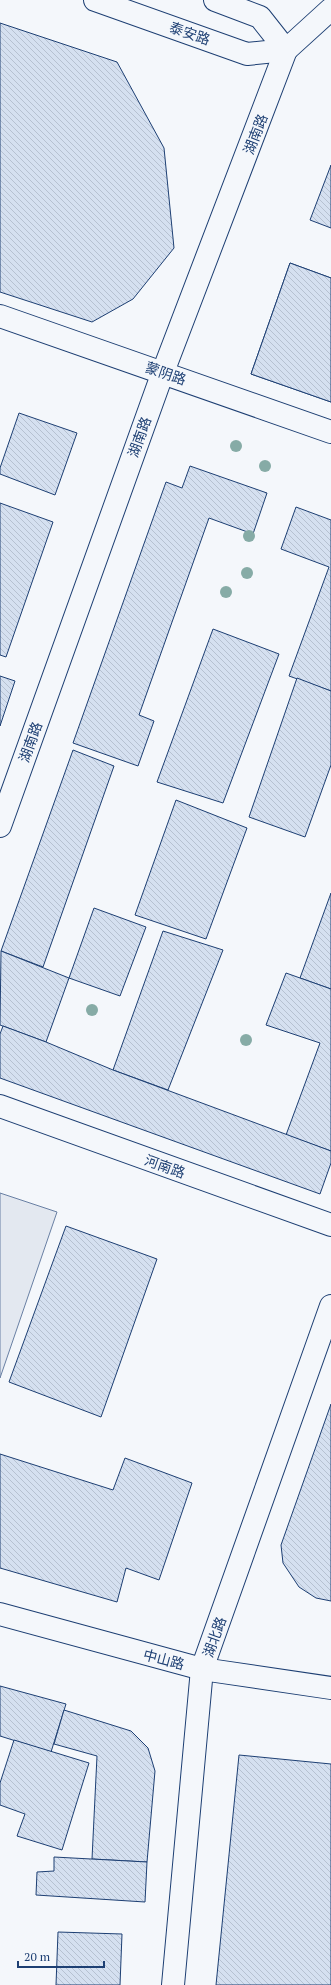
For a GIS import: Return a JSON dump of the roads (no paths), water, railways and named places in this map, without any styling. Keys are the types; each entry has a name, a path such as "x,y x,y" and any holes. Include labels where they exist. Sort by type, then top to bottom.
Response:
{"street":[{"name":"泰安路","path":"95,0 247,54 286,50"},
{"path":"215,0 260,17 286,50 331,9"},
{"name":"湖南路","path":"0,826 162,372 286,50"},
{"name":"蒙阴路","path":"0,316 331,432"},
{"name":"河南路","path":"0,1106 331,1225"},
{"name":"湖北路","path":"173,1985 202,1669 331,1306"},
{"name":"中山路","path":"0,1614 202,1669 331,1688"}]}
